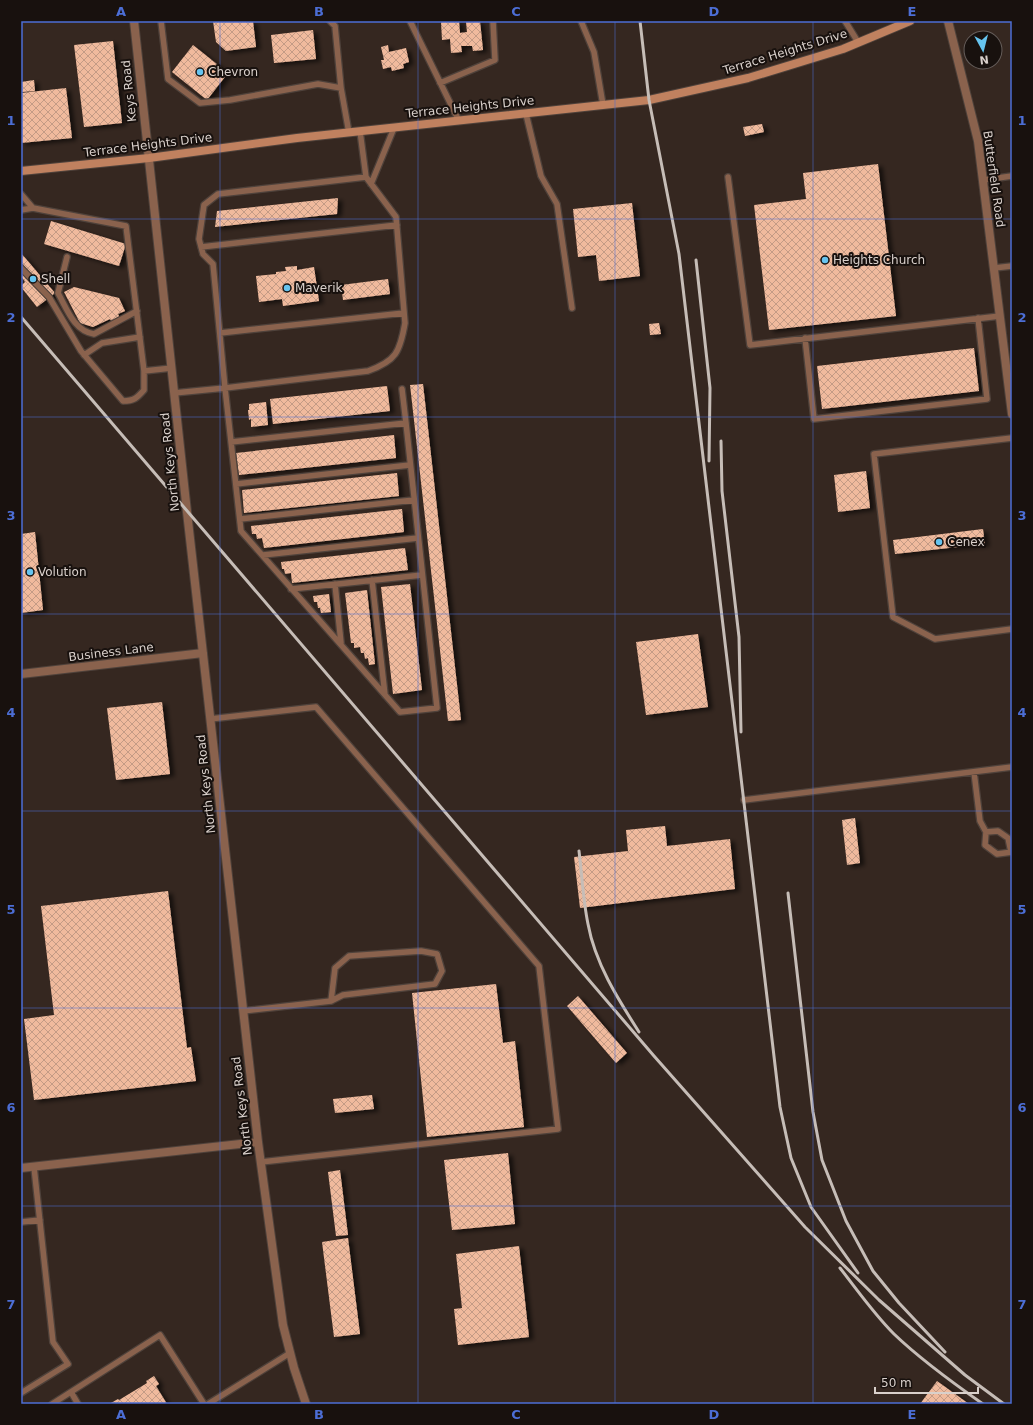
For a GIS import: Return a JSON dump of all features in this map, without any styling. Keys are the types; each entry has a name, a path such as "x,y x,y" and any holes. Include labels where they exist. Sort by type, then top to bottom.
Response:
{"main road":[{"name":"Terrace Heights Drive","path":"21,171 149,158 297,138 649,100 748,78 844,48 910,21"}],"street":[{"name":"Keys Road","path":"134,21 149,158"},
{"name":"Butterfield Road","path":"948,21 978,141 1012,414"},
{"name":"North Keys Road","path":"149,158 210,720 258,1142 283,1325 306,1404"},
{"name":"Business Lane","path":"21,674 203,653"},
{"path":"21,1168 258,1142"}],"lane":[{"path":"161,21 168,79 200,103 230,100 318,84 341,88"},
{"path":"330,21 335,26 341,88 349,133"},
{"path":"440,83 495,60 493,21"},
{"path":"581,21 594,52 603,105"},
{"path":"845,21 858,42"},
{"path":"411,22 459,121"},
{"path":"526,114 541,176 558,204 572,308"},
{"path":"371,184 394,128"},
{"path":"174,393 368,371 383,365 396,354 403,338 405,323 396,217 366,177 360,131"},
{"path":"983,180 1012,176"},
{"path":"366,177 218,194 204,205 199,239 203,254 212,264 241,531 291,589 342,644 400,712 437,708 402,389"},
{"path":"728,177 750,345 1000,316"},
{"path":"21,194 33,208"},
{"path":"21,210 33,208 126,226 144,371 144,390 136,398 132,401 123,400 84,355 49,297 21,268"},
{"path":"201,247 397,225"},
{"path":"67,258 58,293 76,325 88,333 94,334 137,311"},
{"path":"994,268 1012,266"},
{"path":"220,333 404,313"},
{"path":"805,338 814,419 987,399 978,318"},
{"path":"84,355 102,343 140,337"},
{"path":"144,371 172,368"},
{"path":"232,442 406,423"},
{"path":"1012,438 874,454 893,617 934,639 1012,629"},
{"path":"236,484 410,465"},
{"path":"240,519 414,500"},
{"path":"262,555 418,538"},
{"path":"291,589 422,575"},
{"path":"372,580 385,695"},
{"path":"335,584 342,644"},
{"path":"210,720 316,707 539,966 558,1130 261,1162"},
{"path":"744,800 1012,767"},
{"path":"974,772 980,821 986,832 985,845 997,854 1012,852 1008,838 998,831 986,832"},
{"path":"243,1012 331,1001 343,995 435,984 442,971 437,954 421,950 348,956 335,968 331,1001"},
{"path":"21,1393 68,1364 53,1342 34,1167"},
{"path":"21,1222 40,1220"},
{"path":"52,1404 160,1335 204,1404"},
{"path":"208,1404 290,1353"},
{"path":"71,1392 78,1404"}],"building":[{"path":"213,21 253,21 256,47 226,51 216,42"},
{"path":"459,21 460,33 467,32 466,22 480,21 483,50 473,51 472,46 461,46 462,52 451,53 450,39 442,40 441,22"},
{"path":"313,30 316,59 274,63 271,35"},
{"path":"113,41 122,123 84,127 74,45"},
{"name":"Chevron","path":"193,45 228,73 207,100 172,72"},
{"path":"388,45 389,52 406,48 409,62 403,64 404,68 392,71 391,67 383,69 381,60 384,60 381,47"},
{"path":"34,80 35,91 22,92 21,82"},
{"path":"66,88 72,138 21,143 21,93"},
{"path":"762,124 764,132 745,136 743,127"},
{"name":"Heights Church","path":"878,164 896,316 769,330 754,205 806,199 803,173"},
{"path":"338,198 337,214 215,227 217,211"},
{"path":"632,203 640,276 599,281 596,255 578,257 573,209"},
{"name":"Shell","path":"51,221 126,244 119,266 44,244"},
{"name":"Shell","path":"21,253 55,293 37,307 21,287 25,282 21,276"},
{"name":"Maverik","path":"297,266 297,270 314,267 319,301 283,306 282,299 259,302 256,276 276,274 276,272 286,271 285,267"},
{"path":"388,279 390,294 343,300 341,285"},
{"name":"Shell","path":"74,287 119,298 125,311 118,314 120,318 112,322 110,319 93,327 80,323 64,292"},
{"path":"659,323 661,334 650,335 649,324"},
{"path":"974,348 979,391 822,409 817,366"},
{"path":"423,384 461,720 448,721 410,385"},
{"path":"387,386 390,411 273,424 270,399"},
{"path":"266,402 268,425 251,427 251,419 249,420 248,410 249,404"},
{"path":"394,435 396,458 239,475 236,453"},
{"path":"866,471 870,508 838,512 834,475"},
{"path":"397,473 399,496 244,513 242,490"},
{"path":"402,509 404,532 264,548 262,538 257,539 256,534 252,534 251,526"},
{"name":"Cenex","path":"983,529 985,544 895,554 893,540"},
{"name":"Volution","path":"35,532 43,610 21,613 21,534"},
{"path":"405,548 408,570 292,583 291,573 285,574 284,569 282,569 281,562"},
{"path":"410,584 422,690 393,694 381,587"},
{"path":"367,590 375,664 369,665 368,658 365,659 364,653 361,653 360,647 354,648 354,643 351,643 345,593"},
{"path":"329,594 331,612 321,613 317,602 314,602 313,596"},
{"path":"698,634 708,707 646,715 636,642"},
{"path":"162,702 170,774 116,780 107,708"},
{"path":"855,818 860,863 847,865 842,820"},
{"path":"665,826 667,846 730,839 735,889 580,908 574,857 628,851 626,830"},
{"path":"168,891 187,1048 191,1047 196,1081 34,1100 24,1019 54,1015 41,906"},
{"path":"496,984 503,1043 515,1041 524,1127 427,1137 412,993"},
{"path":"578,996 627,1053 616,1063 567,1006"},
{"path":"372,1095 374,1109 335,1113 333,1099"},
{"path":"508,1153 515,1224 452,1230 444,1160"},
{"path":"340,1170 348,1235 336,1236 328,1172"},
{"path":"348,1238 360,1334 334,1337 322,1242"},
{"path":"519,1246 529,1337 458,1345 454,1309 462,1308 456,1254"},
{"path":"154,1376 159,1384 156,1386 167,1404 109,1404 118,1399 119,1400 147,1383 146,1381"},
{"path":"937,1381 969,1404 920,1404"}],"railway":[{"path":"640,21 649,100 679,254 780,1107 791,1158 811,1207 858,1273"},
{"path":"696,260 710,388 709,461"},
{"path":"21,317 654,1056 805,1227 879,1300 965,1375 1004,1404"},
{"path":"721,441 722,491 739,637 741,732"},
{"path":"579,851 586,915 591,938 596,953 615,994 639,1032"},
{"path":"788,893 813,1112 822,1160 846,1221 873,1271 899,1303 945,1352"},
{"path":"840,1268 894,1334 926,1362 983,1404"}],"place":[{"name":"Chevron","path":"200,72"},
{"name":"Heights Church","path":"825,260"},
{"name":"Shell","path":"33,279"},
{"name":"Maverik","path":"287,288"},
{"name":"Cenex","path":"939,542"},
{"name":"Volution","path":"30,572"}]}
